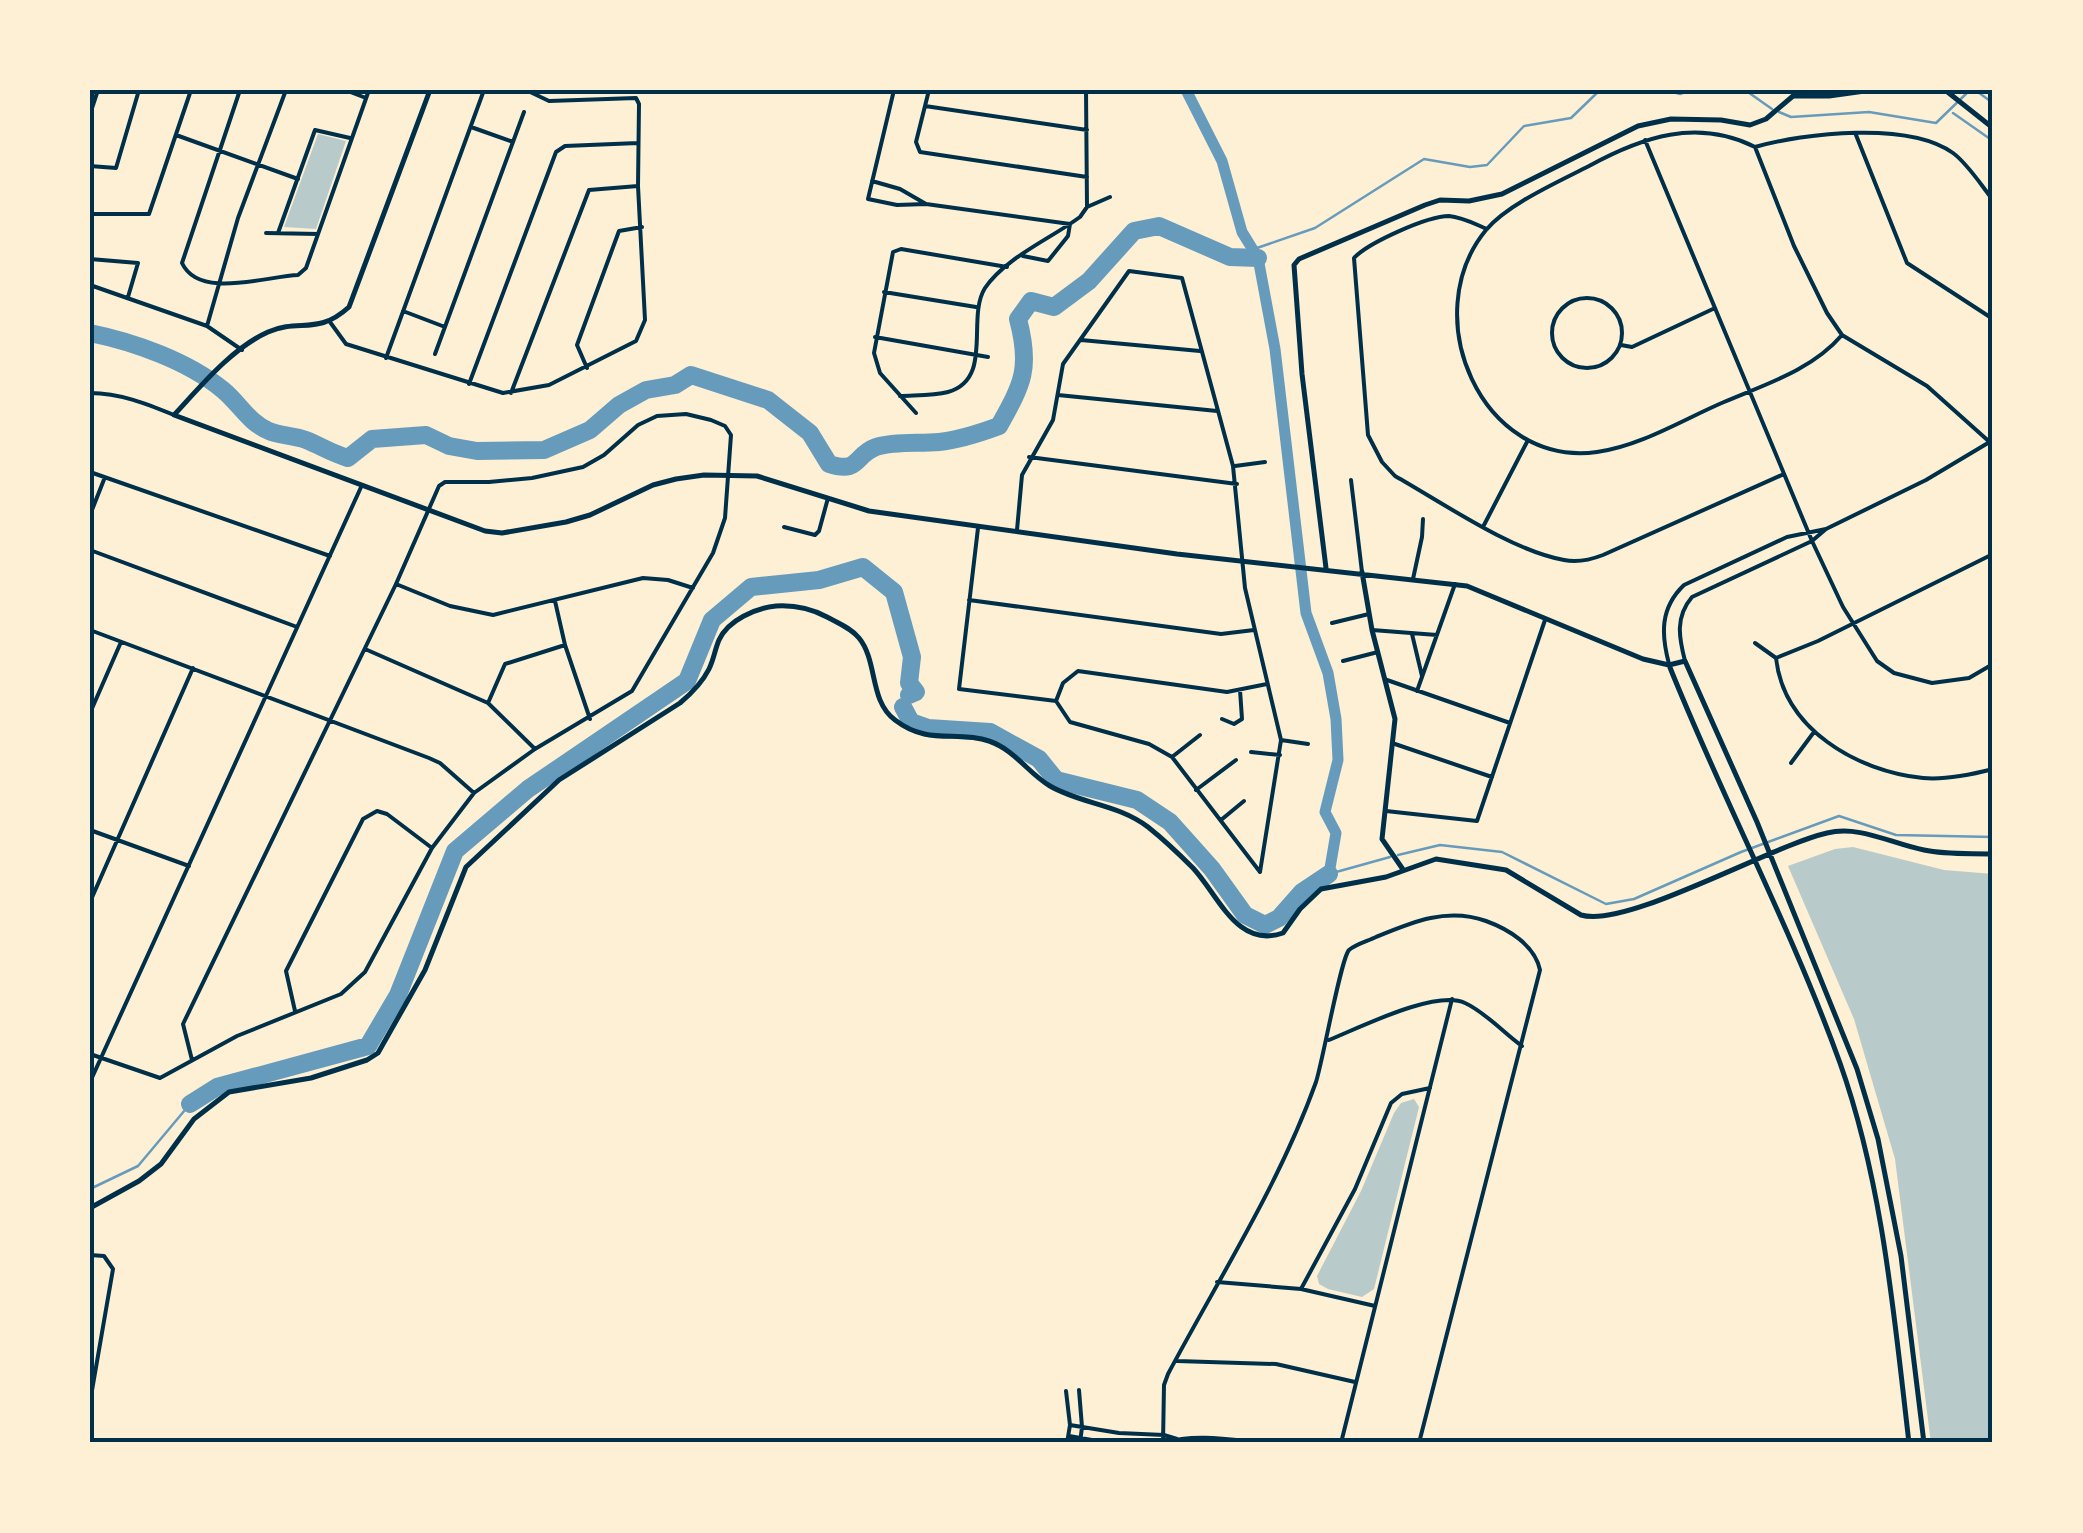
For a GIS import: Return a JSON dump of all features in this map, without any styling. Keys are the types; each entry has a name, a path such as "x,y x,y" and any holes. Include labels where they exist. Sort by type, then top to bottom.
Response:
{"street":[{"path":"90,114 98,90"},
{"path":"90,166 116,168 140,90"},
{"path":"90,214 148,214 191,90"},
{"path":"240,90 182,263 186,271 218,284 240,285 272,276 298,275 306,268 368,90"},
{"path":"207,326 286,90"},
{"path":"345,90 366,98"},
{"path":"174,416 242,350 277,329 330,322 348,307 430,90"},
{"path":"386,358 484,90"},
{"path":"330,322 346,344 469,384 512,393 550,385 636,340 643,331 639,104 636,98 549,101 526,90"},
{"path":"894,90 868,199 1070,224"},
{"path":"929,90 916,142 920,152 1087,178"},
{"path":"1086,90 1087,207"},
{"path":"1944,90 1993,128"},
{"path":"1326,569 1302,374 1294,264 1308,254 1425,205 1502,194 1638,126 1671,119 1750,125 1766,118 1794,93 1869,91"},
{"path":"925,106 1086,130"},
{"path":"435,354 524,112"},
{"path":"472,127 513,142"},
{"path":"278,233 316,130 352,138"},
{"path":"1842,335 1815,361 1622,446 1596,452 1560,450 1528,440 1484,403 1470,379 1457,322 1461,282 1487,228 1540,192 1629,144 1645,140 1683,133 1713,134 1755,147 1792,136 1881,134 1940,146 1954,153 1993,200"},
{"path":"1856,133 1907,263 1993,319"},
{"path":"176,135 298,179"},
{"path":"1645,140 1812,540 1853,624 1877,661 1910,679 1932,683 1969,678 1993,664"},
{"path":"469,384 556,152 566,146 638,144"},
{"path":"1755,147 1794,246 1842,335 1927,386 1992,442 1812,540 1700,592 1684,606 1679,633 1685,661 1757,822 1855,1062 1878,1139 1901,1256 1924,1443"},
{"path":"872,182 900,189 926,204"},
{"path":"512,393 589,190 638,186"},
{"path":"900,396 955,389 970,374 977,354 976,307 989,283 1070,224 1087,207 1110,197"},
{"path":"1487,228 1456,217 1437,217 1363,248 1354,258 1368,435 1374,450 1395,476 1546,556 1586,561 1784,474"},
{"path":"1022,256 1048,261 1068,236 1070,224"},
{"path":"586,368 576,345 619,232 642,227"},
{"path":"266,232 318,234"},
{"path":"916,413 876,363 875,337 892,254 898,249 1007,267"},
{"path":"90,259 138,264 128,297"},
{"path":"978,527 959,689 1056,702 1070,722 1149,744 1172,757 1260,872 1281,740 1254,630 1234,466 1182,278 1129,271 1063,364 1054,420 1022,475 1016,533"},
{"path":"90,285 207,326 242,350"},
{"path":"884,292 976,307"},
{"path":"1586,297 1603,301 1616,312 1622,328 1621,345 1611,360 1596,368 1579,369 1563,361 1553,347 1551,330 1557,314 1569,302 1586,297"},
{"path":"1621,345 1632,347 1715,308"},
{"path":"402,311 445,327"},
{"path":"875,337 988,358"},
{"path":"1080,340 1200,351"},
{"path":"90,393 144,403 485,531 540,528 590,515 653,485 704,475 757,476 869,510 1016,533 1455,584 1482,590 1643,659 1669,665 1685,661"},
{"path":"1058,395 1217,411"},
{"path":"90,1054 160,1078 355,984 432,848 474,794 534,750 632,691 714,553 725,518 730,475 729,430 711,420 658,416 584,466 518,479 445,482 440,486 184,1024 192,1060"},
{"path":"1484,526 1528,440"},
{"path":"1030,456 1237,484"},
{"path":"1234,466 1266,462"},
{"path":"90,472 330,556"},
{"path":"90,515 105,477"},
{"path":"1351,480 1372,630 1396,719 1382,838 1402,868"},
{"path":"90,1082 362,485"},
{"path":"784,528 815,535 828,498"},
{"path":"1413,579 1423,518"},
{"path":"1826,529 1808,531 1694,579 1675,594 1664,626 1669,665 1840,1063 1863,1142 1886,1260 1909,1443"},
{"path":"90,550 296,627"},
{"path":"1776,658 1993,554"},
{"path":"1748,555 1752,567"},
{"path":"396,584 463,610 493,615 642,578 668,580 693,588"},
{"path":"1417,691 1455,584"},
{"path":"969,600 1221,634 1254,630"},
{"path":"555,601 590,719"},
{"path":"90,1208 140,1181 161,1164 194,1119 229,1092 311,1078 378,1053 425,970 466,866 558,780 696,690 710,668 720,637 755,610 778,606 803,608 847,628 866,650 881,702 896,721 928,736 984,739 1000,745 1052,787 1120,810 1148,827 1193,869 1226,913 1248,932 1267,938 1283,934 1310,897 1322,889 1386,877 1402,868 1436,859 1506,870 1593,919 1634,909 1782,848 1834,832 1862,832 1942,853 1993,854"},
{"path":"1332,623 1370,614"},
{"path":"1386,811 1477,821 1545,620"},
{"path":"90,630 429,758 474,794"},
{"path":"1372,630 1437,635"},
{"path":"1412,634 1422,676"},
{"path":"90,713 121,642"},
{"path":"1755,643 1776,658 1781,686 1792,708 1814,732 1862,761 1926,778 1964,776 1993,769"},
{"path":"488,703 505,664 565,645"},
{"path":"363,648 488,703 534,750"},
{"path":"1343,662 1378,652"},
{"path":"90,902 193,668"},
{"path":"1056,702 1063,683 1078,672 1227,692 1269,684"},
{"path":"1386,680 1510,722"},
{"path":"1222,719 1234,724 1242,719 1240,690"},
{"path":"1790,763 1814,732"},
{"path":"1172,757 1200,735"},
{"path":"1281,740 1308,744"},
{"path":"1395,744 1492,777"},
{"path":"1251,752 1280,755"},
{"path":"1196,790 1236,760"},
{"path":"1220,821 1244,801"},
{"path":"296,1012 286,985 286,971 364,819 377,812 388,814 432,848"},
{"path":"90,830 190,867"},
{"path":"1177,1439 1164,1443 1164,1384 1299,1124 1328,1040 1342,963 1348,950 1406,924 1455,915 1504,929 1538,960 1540,970 1419,1443"},
{"path":"1341,1443 1452,999"},
{"path":"1328,1040 1389,1016 1452,999 1466,1003 1522,1046"},
{"path":"1302,1290 1355,1189 1391,1103 1402,1094 1430,1088"},
{"path":"90,1255 104,1256 114,1269 90,1402"},
{"path":"1217,1282 1302,1290 1375,1306"},
{"path":"1174,1361 1276,1364 1355,1382"},
{"path":"1079,1390 1080,1441"},
{"path":"1066,1391 1068,1440 1109,1443"},
{"path":"1070,1424 1119,1433 1164,1434 1177,1439 1262,1443"}],"shaded area":[{"path":"318,134 346,141 316,229 284,227"},
{"path":"1853,847 1944,870 1993,874 1993,1443 1931,1443 1895,1159 1854,1019 1788,866 1835,849"},
{"path":"1414,1099 1419,1107 1374,1289 1362,1297 1328,1289 1319,1284 1317,1276 1361,1191 1394,1113 1401,1103"}],"waterway":[{"path":"1186,90 1222,161 1242,232 1258,258 1275,349 1306,613 1328,673 1336,719 1338,760 1325,812 1336,833 1329,874"},
{"path":"1254,249 1315,228 1424,159 1470,167 1487,165 1524,126 1571,118 1600,90"},
{"path":"1665,90 1680,94 1691,90"},
{"path":"1745,90 1772,109"},
{"path":"1779,112 1791,117 1869,112 1936,123 1970,90"},
{"path":"1975,90 1993,103"},
{"path":"1953,113 1993,141"},
{"path":"90,333 142,347 177,362 223,390 262,427 348,458 372,439 426,435 449,446 477,451 544,450 590,430 619,405 646,390 675,385 691,375 768,400 810,433 829,464 846,467 876,447 947,441 999,426 1022,375 1024,350 1018,319 1031,301 1054,307 1089,281 1134,231 1159,226 1230,257 1258,258"},
{"path":"190,1104 217,1087 368,1046 398,995 455,851 528,789 687,681 712,620 751,587 819,580 863,567 894,592 912,657 909,683 916,692 909,695"},
{"path":"903,707 911,722 928,728 990,732 1039,759 1056,780 1137,800 1170,822 1212,869 1245,915 1265,925 1279,918 1302,892 1329,874"},
{"path":"1398,855 1440,845 1502,852 1606,904 1634,899 1741,852 1839,816 1896,835 1993,837"},
{"path":"1329,874 1390,857"},
{"path":"90,1189 138,1166 190,1104"}]}
